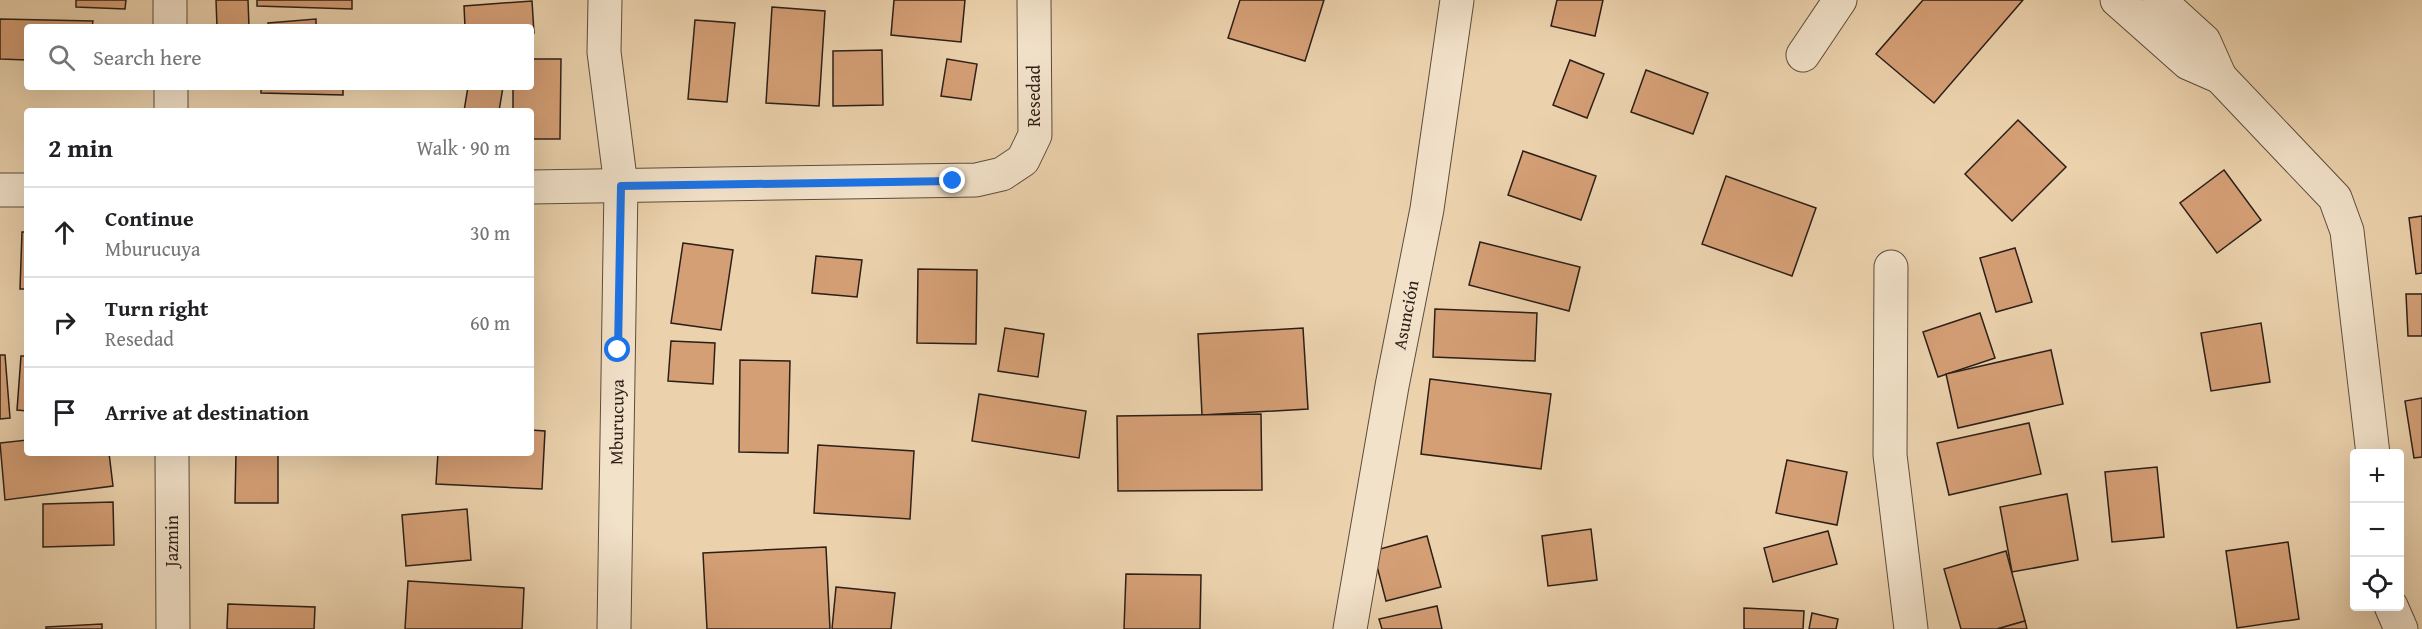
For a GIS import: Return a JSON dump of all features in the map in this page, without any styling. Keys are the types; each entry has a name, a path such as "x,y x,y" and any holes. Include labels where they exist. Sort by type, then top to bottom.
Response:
{"street":[{"path":"170,0 170,24"},
{"name":"Mburucuya","path":"604,0 604,52 621,186 614,629"},
{"name":"Resedad","path":"534,187 976,180 1002,174 1023,160 1035,135 1034,0"},
{"name":"Asunción","path":"1350,629 1392,386 1427,209 1457,0"},
{"path":"1803,55 1840,0"},
{"path":"2117,0 2188,63 2220,78 2335,198 2347,231 2373,449"},
{"path":"2159,0 2204,41 2220,78"},
{"path":"171,90 171,108"},
{"path":"0,190 24,190"},
{"path":"1891,267 1890,455 1911,629"},
{"name":"Jazmin","path":"172,456 173,629"},
{"path":"2393,611 2401,629"}],"building":[{"path":"76,0 126,0 125,9 76,7"},
{"path":"216,0 248,0 249,24 217,24"},
{"path":"257,0 352,0 352,9 257,6"},
{"path":"894,0 965,0 961,42 891,35"},
{"path":"1240,0 1324,0 1305,61 1228,38"},
{"path":"1557,0 1603,0 1595,36 1551,26"},
{"path":"1923,0 2023,0 1934,103 1876,54"},
{"path":"532,1 533,24 465,24 464,6"},
{"path":"772,7 825,11 819,106 766,103"},
{"path":"0,19 93,21 92,24 24,24 24,60 0,59"},
{"path":"316,19 316,24 268,23"},
{"path":"695,20 735,23 727,102 688,99"},
{"path":"882,50 883,105 833,106 833,51"},
{"path":"534,59 561,59 560,139 534,139 534,108 513,108 513,90 534,90"},
{"path":"947,59 977,64 971,100 941,96"},
{"path":"1570,60 1604,74 1587,118 1553,105"},
{"path":"1646,70 1708,93 1693,134 1631,112"},
{"path":"261,90 343,90 343,95 261,93"},
{"path":"468,90 502,90 500,108 464,108"},
{"path":"2018,120 2066,167 2012,221 1965,174"},
{"path":"1523,151 1596,176 1581,220 1508,195"},
{"path":"2224,170 2261,220 2217,253 2180,203"},
{"path":"1726,176 1816,208 1792,276 1702,244"},
{"path":"2422,216 2422,273 2416,274 2409,218"},
{"path":"22,232 24,232 24,289 20,289"},
{"path":"1480,242 1580,267 1569,311 1469,285"},
{"path":"683,243 733,250 721,330 671,323"},
{"path":"2015,248 2032,302 1996,312 1980,258"},
{"path":"816,256 862,260 857,297 812,293"},
{"path":"918,269 977,270 976,344 917,343"},
{"path":"2406,294 2422,294 2422,336 2408,336"},
{"path":"1435,309 1537,313 1535,361 1433,357"},
{"path":"1980,313 1995,358 1938,377 1923,332"},
{"path":"2261,323 2270,382 2211,391 2201,333"},
{"path":"1005,328 1044,334 1038,377 998,371"},
{"path":"1303,328 1308,409 1202,415 1198,334"},
{"path":"671,341 715,343 713,384 668,381"},
{"path":"2051,350 2063,404 1958,428 1946,374"},
{"path":"0,355 5,355 10,418 0,419"},
{"path":"21,356 24,356 24,411 17,410"},
{"path":"740,360 790,361 788,453 739,452"},
{"path":"1430,379 1551,394 1541,469 1421,454"},
{"path":"979,394 1086,411 1079,458 972,441"},
{"path":"2422,398 2422,457 2414,458 2405,401"},
{"path":"1261,414 1262,490 1118,491 1117,416"},
{"path":"2029,423 2041,474 1949,495 1937,443"},
{"path":"534,430 545,431 542,489 436,484 438,456 534,456"},
{"path":"24,440 24,456 109,456 113,486 5,500 0,443"},
{"path":"818,445 914,451 910,519 814,513"},
{"path":"236,456 278,456 278,503 235,503"},
{"path":"1787,460 1847,472 1837,525 1776,513"},
{"path":"2157,467 2164,537 2112,542 2105,472"},
{"path":"2067,494 2078,560 2012,572 2000,507"},
{"path":"113,502 114,545 43,547 43,504"},
{"path":"467,509 471,560 406,566 402,515"},
{"path":"1591,529 1597,580 1548,586 1542,536"},
{"path":"1828,531 1837,564 1773,582 1764,548"},
{"path":"1427,536 1441,587 1386,601 1373,551"},
{"path":"2288,542 2299,619 2237,628 2226,551"},
{"path":"826,547 830,629 707,629 703,553"},
{"path":"2006,551 2025,621 1997,629 1961,629 1944,569"},
{"path":"1126,574 1201,575 1200,629 1124,629"},
{"path":"408,581 524,588 522,629 405,629"},
{"path":"836,587 895,593 891,629 832,629"},
{"path":"228,604 315,607 314,629 227,629"},
{"path":"1437,606 1442,629 1382,629 1379,619"},
{"path":"1744,608 1804,611 1803,629 1744,629"},
{"path":"1812,613 1838,619 1836,629 1809,629"},
{"path":"2025,621 2027,629 1997,629"},
{"path":"102,624 102,629 46,629 46,627"}],"route":[{"path":"618,350 621,186 953,181"}]}
